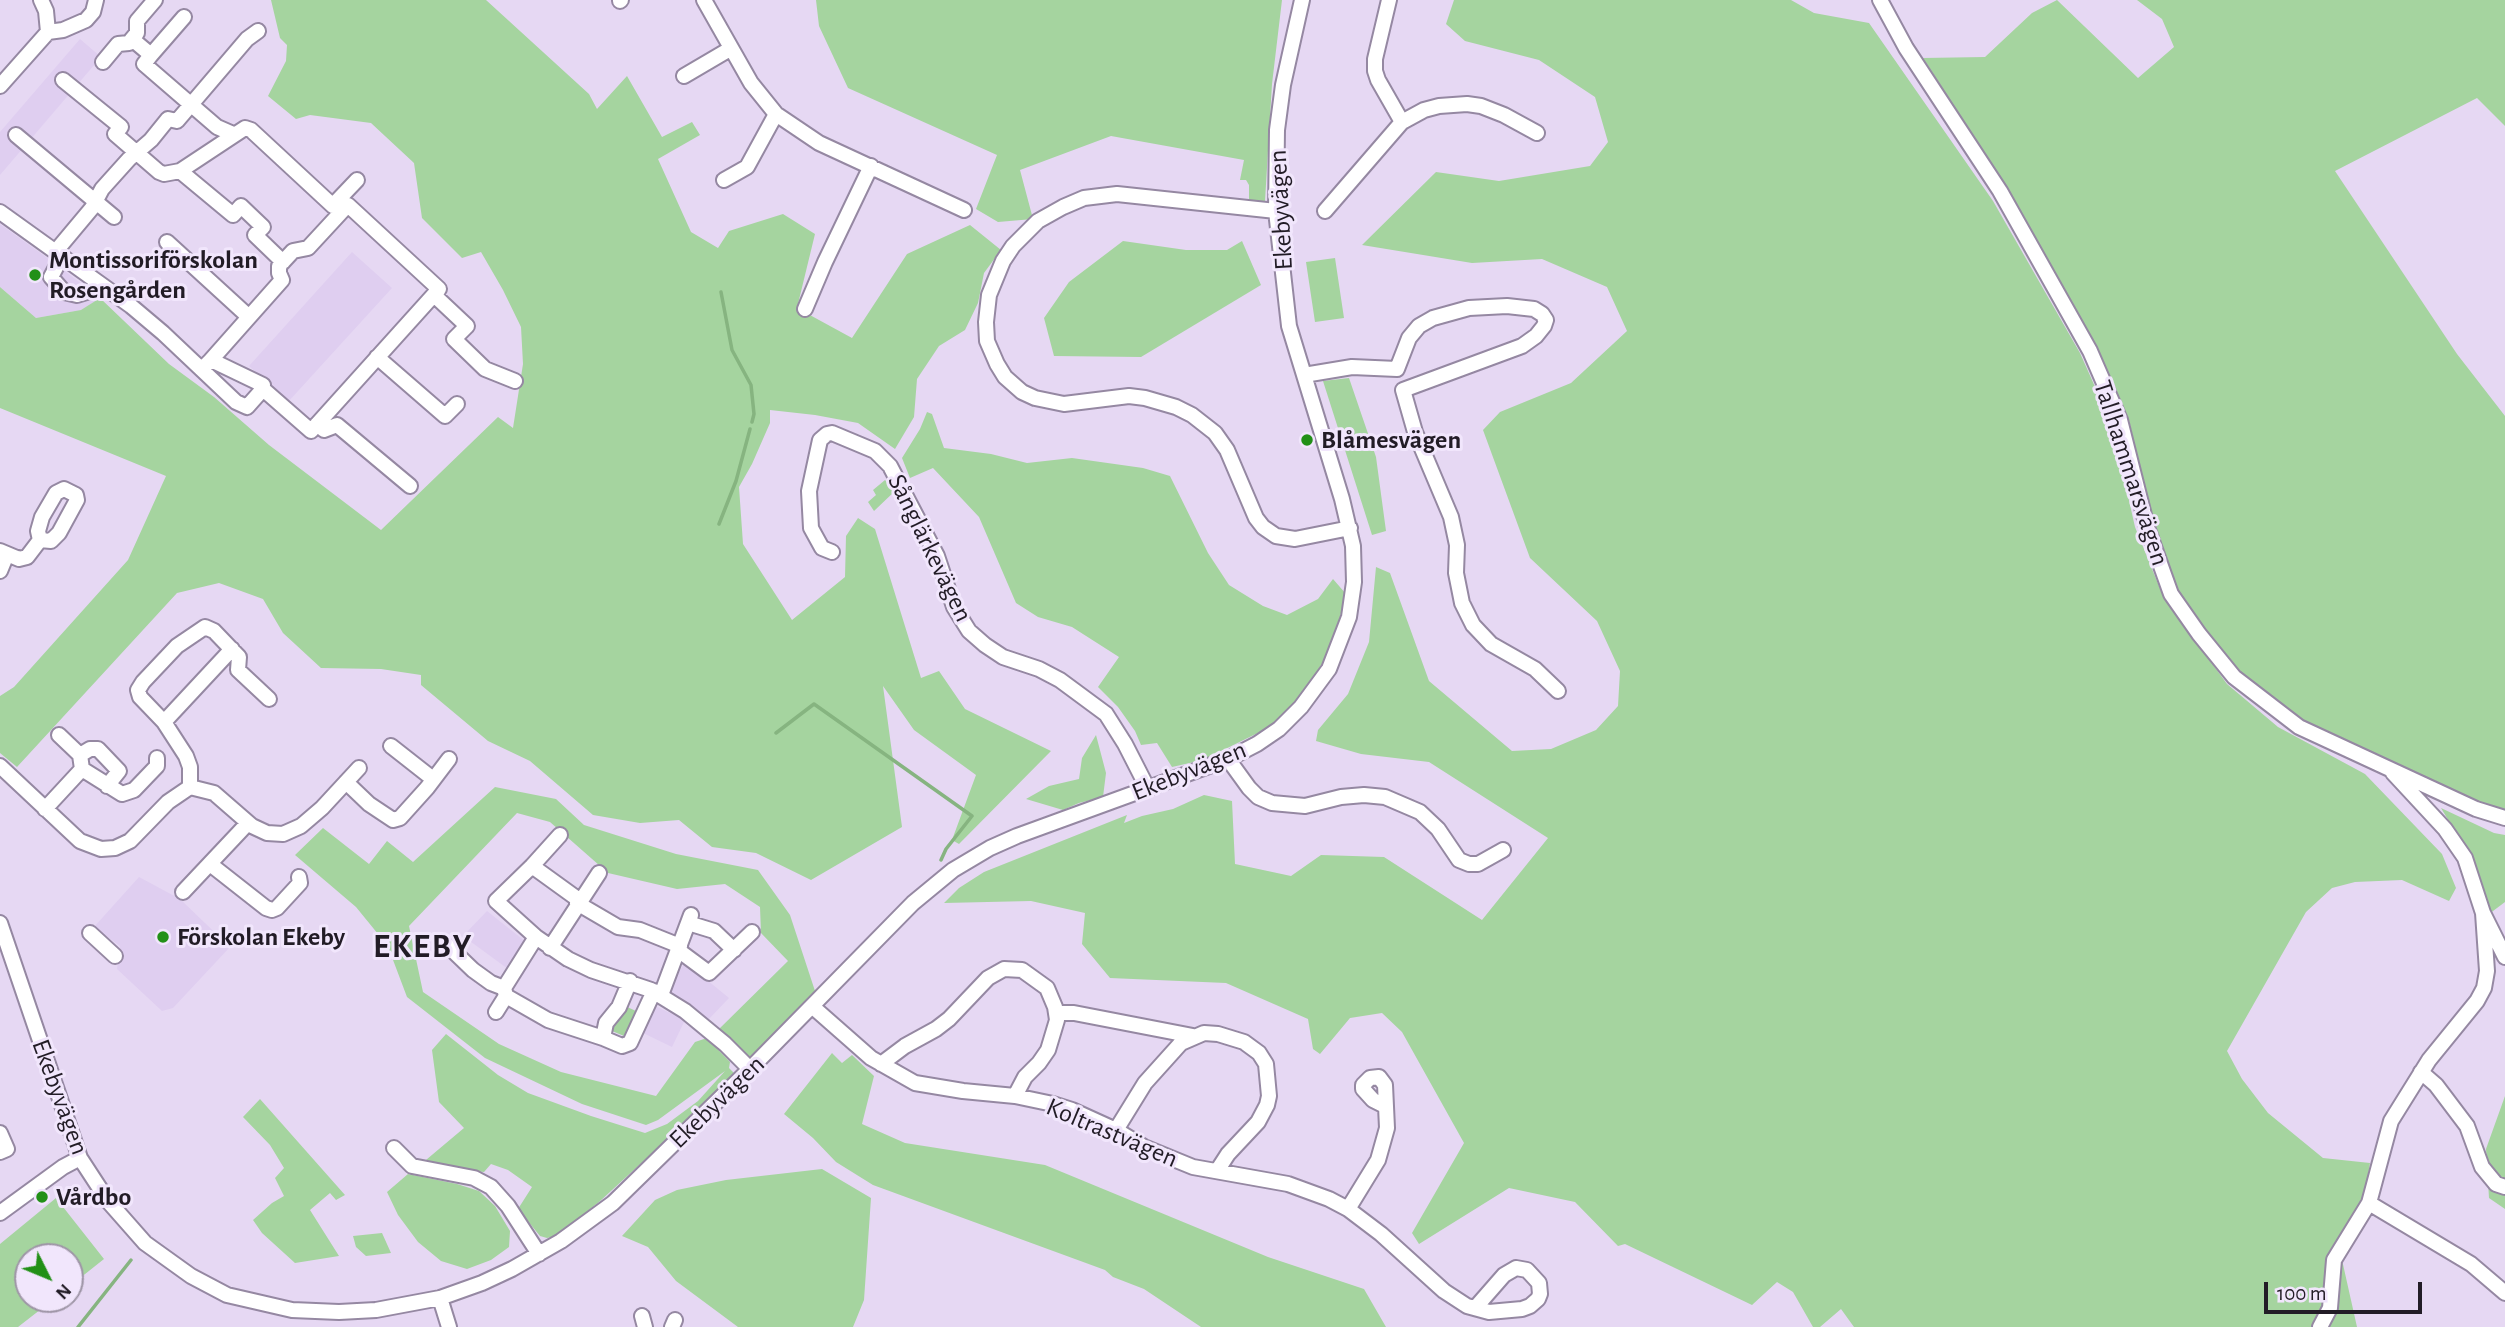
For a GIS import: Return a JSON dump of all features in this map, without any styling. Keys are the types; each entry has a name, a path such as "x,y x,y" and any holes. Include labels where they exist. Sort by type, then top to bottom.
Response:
{"street":[{"path":"41,0 46,11 48,32"},
{"path":"0,86 48,32 63,30 86,20 93,12 96,0"},
{"path":"103,62 118,44 129,43 137,33 137,21 155,0"},
{"path":"704,0 751,83 776,114 793,128 819,143 964,210"},
{"name":"Ekebyvägen","path":"1,931 80,1158 108,1201 145,1243 191,1276 227,1295 292,1310 376,1310 440,1298 482,1283 540,1254 612,1203 813,1007 913,903 953,870 1017,836 1228,760 1279,729 1301,707 1329,669 1349,617 1354,582 1350,528 1289,326 1276,211 1277,130 1302,0"},
{"path":"1389,0 1375,59 1375,71 1402,122"},
{"name":"Tallhammarsvägen","path":"1880,0 1906,48 2000,191 2090,351 2120,420 2147,527 2171,594 2234,677 2300,727 2476,809 2505,818"},
{"path":"184,17 144,64 217,127 233,134"},
{"path":"103,287 77,295 64,292 51,276 59,254 92,208 102,189 135,153 151,141 168,120 177,121 247,39 258,32"},
{"path":"132,39 151,55"},
{"path":"684,76 730,50"},
{"path":"63,80 121,127 114,134 164,174 180,170 244,128 251,130 333,206 348,205 439,289 311,431 263,387 206,365"},
{"path":"1328,204 1402,122 1424,110 1467,104 1481,106 1537,132"},
{"path":"724,180 747,167 776,114"},
{"path":"16,135 114,217"},
{"path":"805,309 871,166"},
{"path":"180,170 233,215 241,206 263,227 255,235 283,262"},
{"path":"206,365 282,280 278,270 283,262 293,251 308,248 357,180"},
{"path":"1276,211 1117,194 1084,198 1063,207 1038,221 1013,246 1003,261 989,295 986,322 988,341 996,364 1005,377 1022,392 1035,398 1064,404 1129,396 1176,407 1192,415 1215,433 1227,450 1256,518 1262,527 1276,536 1295,539 1350,528"},
{"path":"0,212 206,365 236,402 247,407 263,387"},
{"path":"167,242 249,317"},
{"path":"434,295 467,326 454,339 485,369 514,381"},
{"path":"1403,390 1522,346 1535,337 1546,320 1534,309 1507,306 1469,308 1433,318 1419,326 1409,338 1397,369 1403,390 1415,432 1451,516 1457,545 1458,583 1462,603 1473,625 1491,645 1535,669 1558,691"},
{"path":"377,357 445,416 457,404"},
{"path":"1304,375 1352,367 1397,369"},
{"path":"317,424 324,430 337,425 410,486"},
{"name":"Sånglärkevägen","path":"832,552 822,548 811,528 809,491 820,440 832,433 875,451 890,466 937,556 954,607 969,631 1003,657 1040,669 1060,680 1106,714 1148,789"},
{"path":"0,571 3,552 19,559 27,557 40,540"},
{"path":"190,787 190,767 186,756 160,718 140,697 138,690 177,646 205,627 214,631 239,657 238,670 269,699"},
{"path":"160,718 232,649"},
{"path":"59,735 81,762 107,786 122,794 131,792 157,766 157,758"},
{"path":"391,746 433,779"},
{"path":"45,809 90,749 98,749 119,771 107,786"},
{"path":"346,782 369,804 393,820 400,817 449,759"},
{"path":"1228,760 1258,797 1272,803 1305,806 1341,797 1385,797 1420,812 1438,829 1460,860 1469,864 1486,861 1503,850"},
{"path":"0,766 80,841 101,849 115,848 130,841 168,802 190,787 214,793 248,823 267,833 283,834 302,827 359,768"},
{"path":"2388,767 2445,829 2465,858 2483,912 2505,957"},
{"path":"183,892 248,823"},
{"path":"560,835 496,901 550,948 591,970 630,981 657,993 685,1011 750,1069"},
{"path":"210,864 272,910 300,883 299,877"},
{"path":"532,866 578,902 618,927 640,930 679,948 709,973 752,932"},
{"path":"550,948 599,873"},
{"path":"2320,1327 2330,1308 2334,1260 2369,1203 2391,1121 2421,1072 2477,1001 2484,988 2487,971 2483,912"},
{"path":"447,946 473,970 548,1020 622,1046 630,1043 657,993 690,919 714,931 734,950"},
{"path":"90,933 115,956"},
{"path":"496,1012 536,937"},
{"path":"881,1064 905,1046 936,1029 988,978 1004,969 1022,970 1047,988 1056,1013 1055,1031 1048,1050 1025,1077 1015,1096"},
{"path":"603,1038 606,1023 619,1007 630,981"},
{"name":"Koltrastvägen","path":"813,1007 863,1052 915,1083 1015,1096 1072,1110 1116,1130 1144,1147 1193,1167 1288,1184 1329,1199 1348,1209 1381,1234 1444,1291 1467,1306 1476,1307"},
{"path":"1056,1013 1073,1013 1193,1036"},
{"path":"1116,1130 1145,1083 1181,1043 1204,1033 1218,1034 1253,1048 1266,1064 1270,1083 1267,1105 1264,1114 1228,1154 1217,1171"},
{"path":"2421,1072 2436,1085 2467,1126 2482,1167 2496,1184 2505,1187"},
{"path":"1348,1209 1368,1180 1381,1152 1387,1128 1385,1106"},
{"path":"0,1133 7,1149 0,1152"},
{"path":"394,1148 412,1166 474,1178 491,1187 508,1206 540,1254"},
{"path":"0,1213 63,1167 80,1158"},
{"path":"2369,1203 2471,1264 2505,1293"},
{"path":"440,1298 449,1327"}],"shaded area":[{"path":"80,39 101,57 0,175 0,132"},
{"name":"Montissoriförskolan Rosengården","path":"0,224 100,298 82,310 36,318 0,287"},
{"path":"352,252 392,288 288,402 249,366"},
{"name":"Förskolan Ekeby","path":"139,877 180,899 230,947 173,1008 162,1011 117,969 120,946 94,927"},
{"path":"487,911 526,942 508,969 463,936"},
{"path":"685,962 729,998 708,1020 668,990"},
{"path":"651,1004 685,1020 672,1047 639,1031"}],"green space":[{"path":"271,0 486,0 589,94 597,109 627,76 662,137 692,122 700,135 658,159 691,232 718,248 729,231 783,214 815,234 797,308 852,338 907,254 970,225 1001,250 984,273 978,303 965,330 939,346 917,379 914,417 895,449 858,423 770,410 770,423 739,487 743,544 792,620 845,577 846,536 858,518 875,529 921,678 939,671 965,709 1051,751 959,844 952,840 976,775 914,730 883,686 902,827 811,880 756,853 712,847 679,820 640,823 593,815 530,761 488,741 421,685 421,675 381,669 321,668 283,633 263,599 219,583 177,593 17,767 0,753 0,696 14,687 128,560 166,476 0,408 0,287 36,318 81,310 100,298 169,364 214,397 269,445 381,530 498,417 513,428 523,364 521,327 503,290 481,252 462,258 422,218 414,163 371,123 310,115 296,119 268,96 286,61 287,45 280,38"},
{"path":"816,0 1282,0 1272,84 1265,201 1260,205 1251,204 1249,185 1246,180 1240,180 1244,160 1111,136 1020,170 1033,219 998,222 976,209 997,155 848,88 819,26"},
{"path":"1454,0 1791,0 1814,13 1869,23 1993,201 2080,353 2112,425 2135,527 2163,596 2227,684 2278,727 2365,774 2442,854 2456,888 2449,901 2402,880 2355,882 2332,888 2306,912 2227,1051 2242,1079 2268,1113 2323,1158 2370,1163 2364,1200 2338,1242 2357,1327 1854,1327 1841,1309 1820,1327 1813,1327 1793,1292 1777,1282 1752,1305 1625,1244 1618,1246 1575,1202 1509,1188 1419,1244 1412,1233 1464,1143 1402,1032 1382,1013 1350,1018 1320,1054 1313,1049 1308,1019 1226,983 1110,978 1082,944 1085,913 1031,901 944,903 959,888 984,872 1127,815 1124,823 1173,809 1204,795 1232,801 1235,864 1291,876 1321,855 1384,857 1482,920 1548,838 1429,762 1361,754 1316,741 1318,730 1348,694 1369,642 1376,567 1390,573 1429,681 1512,751 1551,749 1596,730 1618,706 1620,671 1597,621 1530,558 1483,430 1500,412 1571,383 1627,331 1607,287 1542,259 1472,263 1362,245 1436,172 1499,181 1590,166 1608,142 1595,97 1539,60 1465,41 1446,24"},
{"path":"2057,0 2138,78 2174,47 2162,19 2137,0 2505,0 2505,126 2477,98 2335,171 2457,354 2505,416 2505,809 2485,805 2303,724 2239,675 2178,595 2153,526 2129,420 2094,343 2005,185 1923,58 1985,57 2032,13"},
{"path":"1123,241 1186,250 1227,250 1242,241 1261,285 1141,357 1054,356 1044,318 1069,282"},
{"path":"1335,258 1344,318 1315,322 1306,262"},
{"path":"1349,378 1376,457 1386,531 1372,535 1323,381"},
{"path":"927,412 932,414 944,448 991,454 1027,463 1072,458 1143,468 1170,476 1208,553 1229,585 1263,606 1287,615 1318,599 1333,579 1346,594 1332,647 1304,693 1268,728 1203,760 1172,767 1157,743 1141,745 1135,731 1118,707 1098,687 1119,657 1072,627 1038,617 1016,603 979,517 933,468 910,478 902,458"},
{"path":"885,480 895,491 874,511 868,502 876,495 873,490"},
{"path":"1096,735 1106,773 1103,797 1063,810 1026,799 1049,786 1079,779 1082,758"},
{"path":"495,787 556,799 584,825 676,854 758,870 790,915 815,991 749,1061 717,1031 788,961 761,933 760,907 725,884 677,889 608,873 550,822 517,813 409,926 423,992 499,1044 561,1072 656,1096 695,1042 707,1038 730,1062 729,1068 734,1073 728,1083 599,1202 556,1236 547,1238 540,1236 518,1209 532,1187 508,1170 491,1164 484,1172 420,1165 464,1128 439,1102 432,1050 446,1034 498,1075 528,1093 645,1133 667,1124 698,1101 725,1071 658,1120 646,1125 582,1104 485,1058 407,997 390,952 378,934 356,907 295,855 323,828 369,864 387,841 413,862"},
{"path":"2441,808 2494,833 2505,835 2505,902 2489,914 2471,858"},
{"path":"625,1006 636,1011 624,1036 612,1031"},
{"path":"832,1053 842,1063 852,1055 874,1076 862,1124 905,1143 1045,1165 1268,1257 1364,1289 1386,1327 1201,1327 1144,1289 1113,1277 1105,1270 873,1185 836,1162 784,1114"},
{"path":"2505,1096 2505,1209 2489,1198 2486,1149"},
{"path":"260,1099 345,1195 336,1200 330,1193 310,1210 339,1256 295,1263 262,1233 253,1220 284,1196 275,1178 284,1168 270,1145 243,1117"},
{"path":"822,1169 871,1198 864,1300 853,1327 738,1327 676,1281 648,1247 622,1236 655,1200 677,1190 726,1180"},
{"path":"408,1174 479,1191 495,1206 510,1231 509,1247 491,1260 467,1269 441,1261 418,1242 398,1215 387,1192"},
{"path":"56,1198 104,1259 84,1275 84,1243 14,1243 14,1313 36,1313 18,1327 0,1327 0,1244"},
{"path":"382,1233 391,1253 366,1256 356,1247 353,1236"}],"waterway":[{"path":"721,292 732,350 751,385 754,414 752,422"},
{"path":"719,524 736,481 750,429"},
{"path":"776,733 814,704 972,816 946,849 941,860"},
{"path":"78,1327 131,1260"}],"place":[{"name":"Montissoriförskolan Rosengården","path":"35,275"},
{"name":"Blåmesvägen","path":"1307,440"},
{"name":"Förskolan Ekeby","path":"163,937"},
{"name":"Vårdbo","path":"42,1197"}],"district":[{"name":"EKEBY","path":"423,947"}]}
